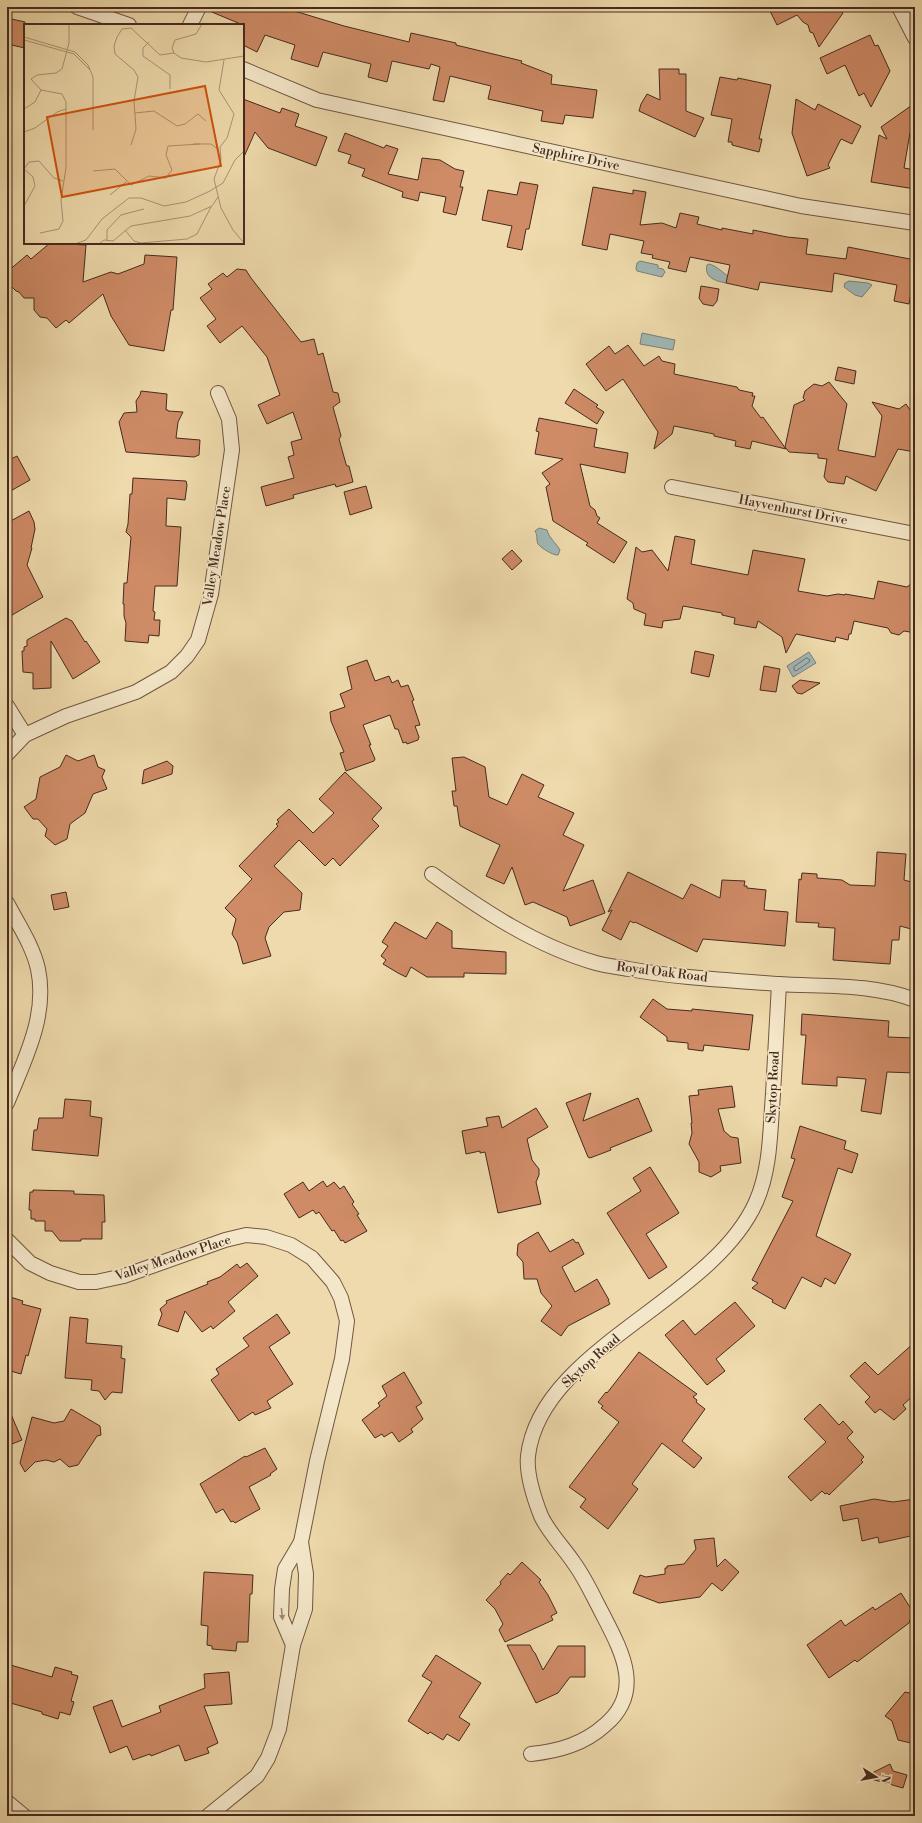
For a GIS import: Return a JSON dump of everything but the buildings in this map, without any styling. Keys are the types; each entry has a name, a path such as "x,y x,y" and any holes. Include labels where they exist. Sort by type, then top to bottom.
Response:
{"street":[{"path":"77,7 126,24"},
{"path":"190,24 199,7"},
{"path":"899,7 915,38"},
{"name":"Sapphire Drive","path":"244,69 317,100 801,206 915,223"},
{"name":"Valley Meadow Place","path":"7,754 25,735 66,716 136,692 171,672 187,656 198,640 211,594 232,450 229,419 218,393"},
{"name":"Hayvenhurst Drive","path":"672,487 915,534"},
{"path":"7,706 25,735"},
{"name":"Royal Oak Road","path":"432,874 474,904 525,934 564,952 597,963 658,974 779,984 854,986 906,996 915,1000"},
{"path":"7,903 29,944 38,968 41,1000 34,1034 7,1103"},
{"name":"Skytop Road","path":"531,1754 558,1751 578,1743 599,1731 614,1718 624,1700 627,1682 626,1665 611,1631 576,1565 542,1518 530,1482 527,1457 535,1426 548,1404 565,1382 585,1363 716,1258 737,1233 756,1203 763,1181 770,1147 779,984"},
{"name":"Valley Meadow Place","path":"7,1240 30,1263 64,1278 79,1282 96,1282 124,1276 225,1240 246,1235 266,1237 291,1245 312,1258 333,1282 341,1298 347,1321 342,1359 317,1462 302,1542 306,1574 305,1609 293,1645 279,1729 268,1758 257,1776 208,1816"},
{"name":"Valley Meadow Place","path":"293,1645 281,1617 283,1580 285,1569 302,1542"},
{"path":"283,1580 306,1583"},
{"path":"7,1802 24,1816"}],"water":[{"path":"640,261 658,265 658,268 663,269 665,272 662,277 637,271 637,263"},
{"path":"709,264 730,278 726,283 715,280 709,276 707,273 707,265"},
{"path":"849,281 868,283 872,285 862,297 855,295 844,287 845,283"},
{"path":"642,333 675,340 673,350 640,344"},
{"path":"539,528 547,530 549,536 560,550 558,555 542,548 538,544 535,531"},
{"path":"809,652 816,663 793,677 787,666"}]}
